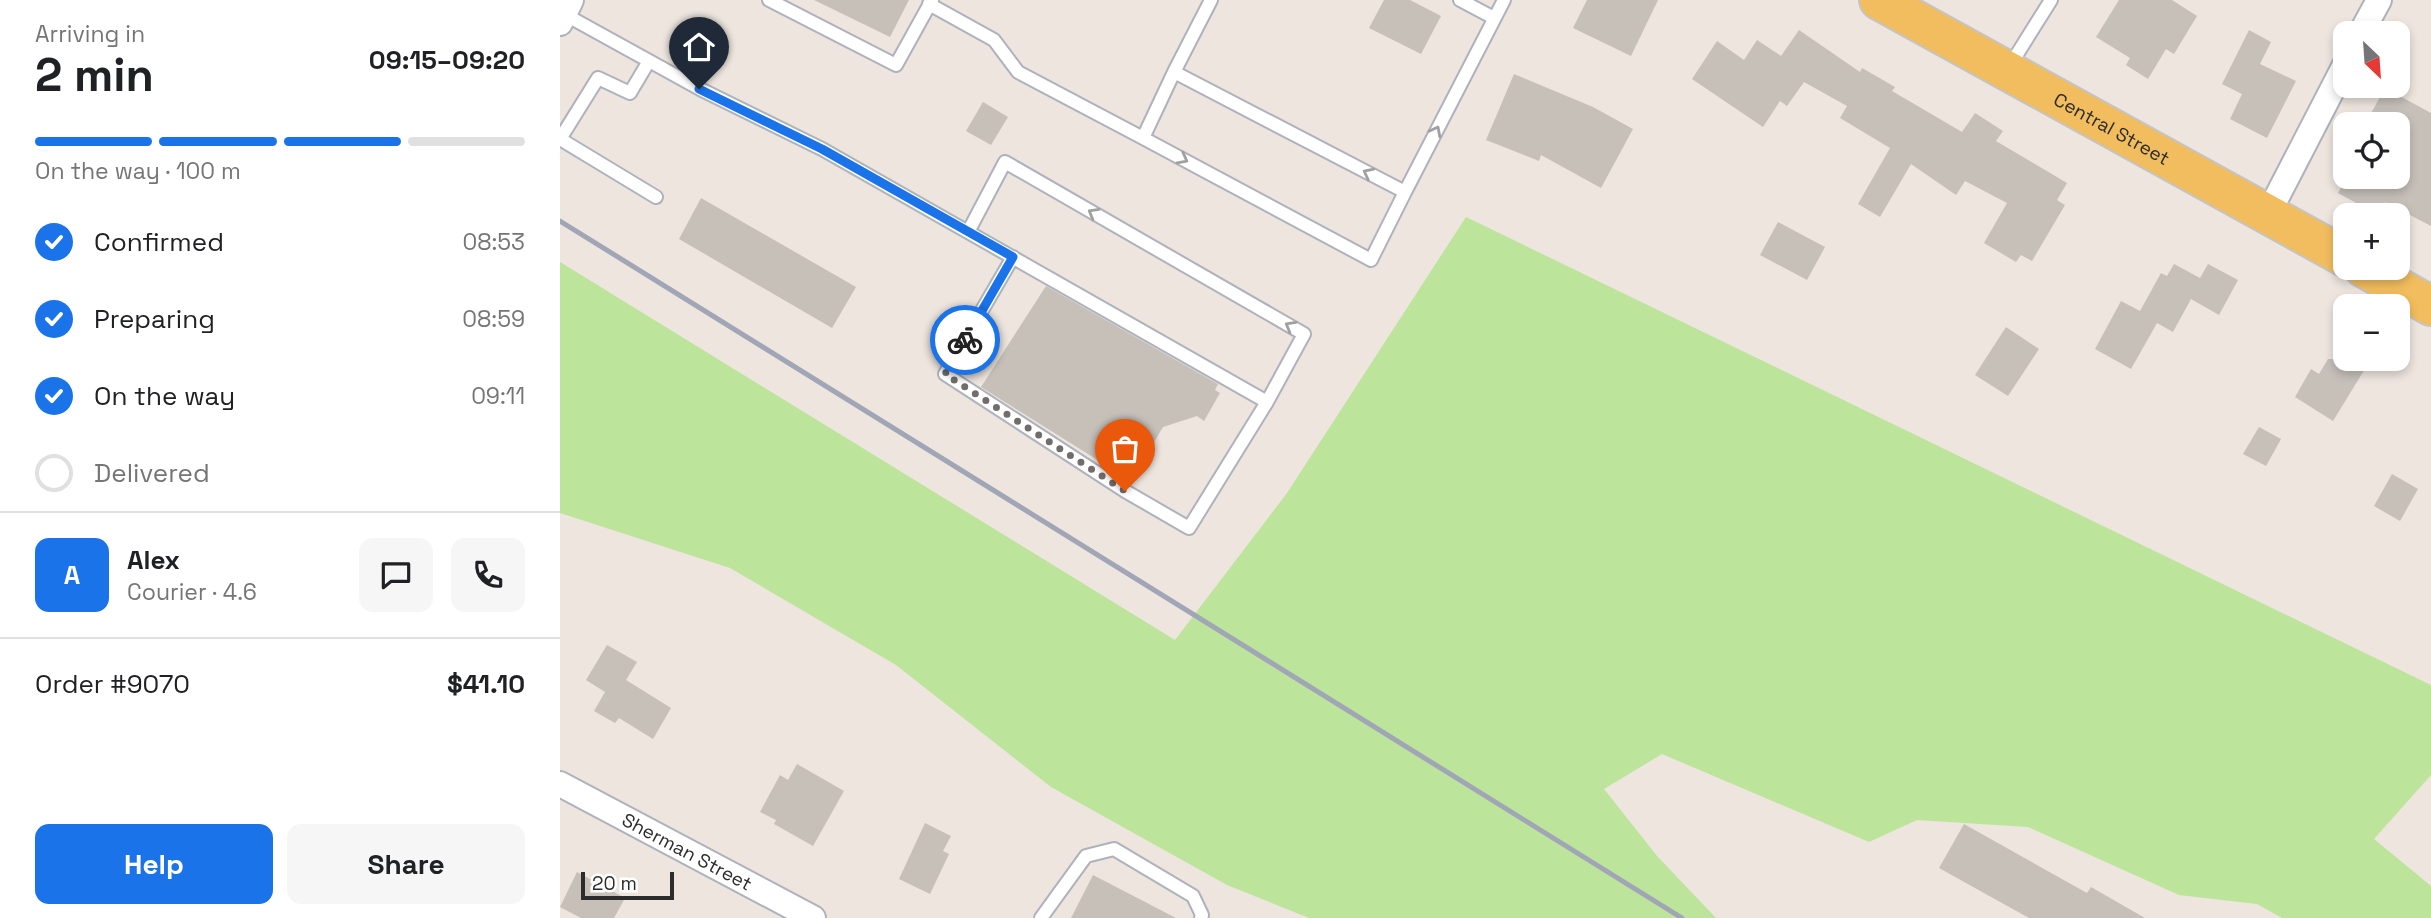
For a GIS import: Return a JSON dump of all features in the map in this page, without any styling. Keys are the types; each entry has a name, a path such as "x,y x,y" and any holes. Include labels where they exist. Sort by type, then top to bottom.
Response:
{"main road":[{"name":"Central Street","path":"1879,0 2333,250"},
{"path":"2385,280 2431,306"}],"street":[{"path":"2368,21 2379,0"},
{"path":"2268,214 2333,88"},
{"name":"Sherman Street","path":"560,784 813,918"}],"lane":[{"path":"769,0 896,65 930,2 993,40 1018,72 1371,260 1504,0"},
{"path":"1143,138 1211,0"},
{"path":"1460,0 1494,18"},
{"path":"2007,71 2051,0"},
{"path":"565,12 699,89 822,149 1267,402"},
{"path":"649,61 630,93 598,78 560,139 656,197"},
{"path":"1174,72 1405,192"},
{"path":"968,232 1005,162 1304,334 1267,402 1189,528 1125,491 945,374 1013,257"},
{"path":"1041,918 1086,856 1114,849 1193,896 1202,915 1200,918"}],"green space":[{"path":"1466,217 2431,685 2431,775 2374,839 2431,886 2431,918 2282,918 2257,904 2179,895 2028,827 1917,820 1869,842 1662,754 1604,789 1657,856 1716,918 1309,918 1227,885 1051,787 896,665 730,568 560,513 560,262 1175,640 1287,493"}],"building":[{"path":"814,0 909,0 890,37"},
{"path":"1384,0 1410,0 1441,16 1421,54 1369,28"},
{"path":"1587,0 1658,0 1631,56 1573,28"},
{"path":"2119,0 2172,0 2197,16 2174,54 2166,49 2148,79 2126,65 2130,58 2096,37"},
{"path":"1799,30 1860,72 1862,68 1895,87 1892,91 1962,132 1975,113 2003,131 1996,141 2067,183 2057,200 2065,205 2032,261 2021,255 2016,262 1984,243 2007,203 1965,181 1956,195 1911,164 1880,217 1858,204 1890,148 1840,118 1847,106 1804,82 1787,106 1780,101 1763,127 1692,79 1717,41 1744,60 1757,40 1781,56"},
{"path":"2249,30 2271,42 2260,64 2296,81 2267,138 2230,119 2242,94 2222,84"},
{"path":"1514,74 1593,107 1633,129 1601,188 1541,155 1539,161 1486,140"},
{"path":"2379,98 2403,98 2431,113 2431,226 2410,215 2410,203 2356,203 2338,193 2340,189 2410,189 2410,112 2372,112"},
{"path":"983,102 1008,117 991,145 966,131"},
{"path":"701,198 856,287 832,328 679,239"},
{"path":"1778,222 1825,247 1807,280 1760,255"},
{"path":"2174,264 2200,278 2208,264 2238,280 2219,315 2191,299 2173,332 2157,323 2131,369 2095,349 2121,301 2140,311 2161,273 2167,276"},
{"path":"1046,286 1218,384 1215,390 1220,393 1204,421 1197,416 1163,427 1131,481 981,387"},
{"path":"2006,327 2039,349 2008,396 1975,375"},
{"path":"2328,359 2333,359 2333,371 2364,371 2333,421 2295,397 2311,369 2319,374"},
{"path":"2259,427 2281,439 2266,466 2243,454"},
{"path":"2392,474 2418,489 2400,521 2374,506"},
{"path":"607,645 637,662 626,680 671,708 653,739 619,718 615,723 594,711 605,692 586,680"},
{"path":"797,764 844,791 813,846 774,824 776,820 760,812 780,775 788,780"},
{"path":"925,823 951,836 943,851 949,854 930,894 899,879"},
{"path":"1964,824 2087,893 2091,887 2145,918 2029,918 1939,868"},
{"path":"577,872 625,898 614,918 581,918 560,907"},
{"path":"1093,875 1176,918 1071,918"}],"railway":[{"path":"560,221 1682,918"}],"way so far":[{"path":"965,340 945,374 1125,491"}],"route":[{"path":"699,89 822,149 1013,257 965,340"}]}
